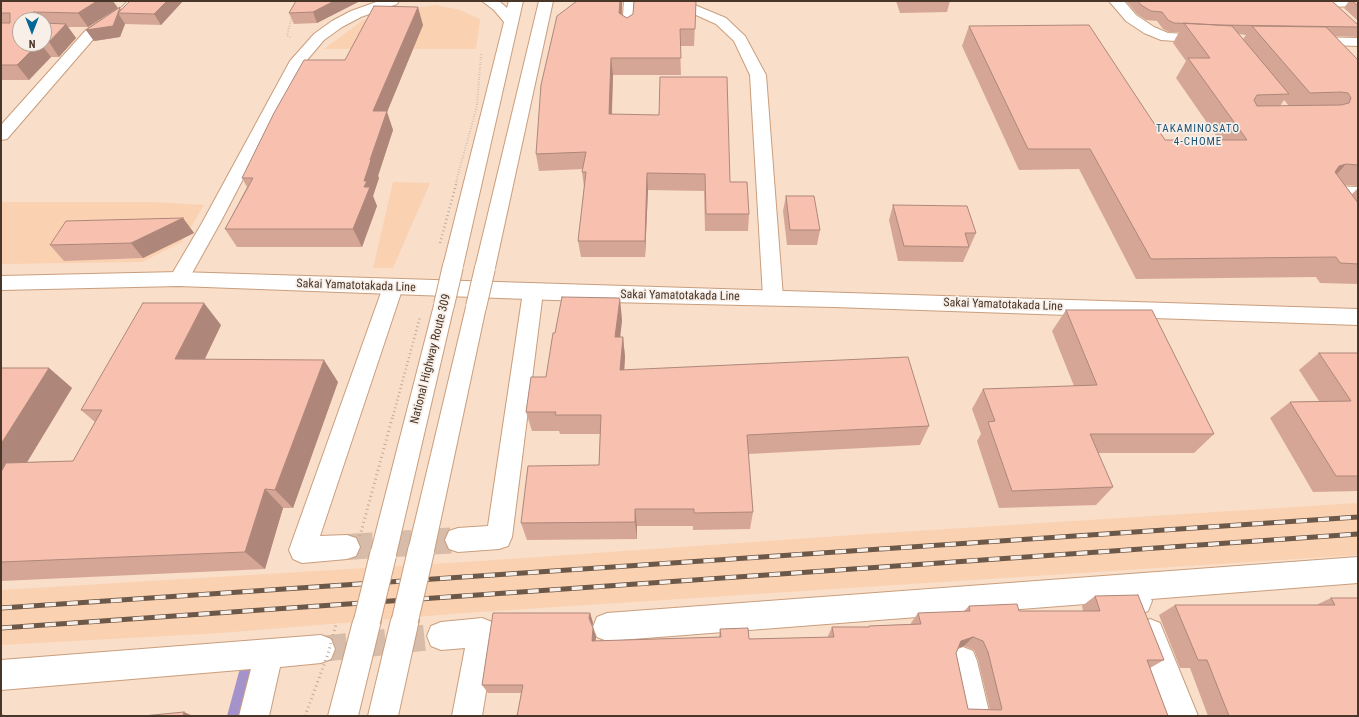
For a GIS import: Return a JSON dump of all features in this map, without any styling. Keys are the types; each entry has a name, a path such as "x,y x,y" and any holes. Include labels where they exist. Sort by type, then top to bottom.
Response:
{"main road":[{"path":"1,135 92,33 128,10 136,1"},
{"path":"179,279 211,223 295,64 307,48 319,37 356,14 392,1"},
{"path":"489,1 499,7 511,22"},
{"name":"National Highway Route 309","path":"343,716 444,305 516,1"},
{"path":"383,716 422,551 484,268 546,1"},
{"path":"671,1 690,7 721,21 740,39 758,75 773,297"},
{"path":"1116,1 1131,18 1149,30 1166,37 1217,39"},
{"path":"1327,2 1358,2"},
{"path":"1327,2 1351,25"},
{"path":"76,33 92,33"},
{"path":"1295,41 1358,42"},
{"path":"1358,193 1328,192 1358,233"},
{"name":"Sakai Yamatotakada Line","path":"1,283 179,279 533,292 773,297 1358,317"},
{"path":"353,542 302,550 393,287"},
{"path":"458,540 500,537 533,292"},
{"path":"607,627 1358,570"},
{"path":"1132,587 1182,716"},
{"path":"441,636 482,632 467,716"},
{"path":"1,676 321,649"},
{"path":"254,716 269,654"},
{"path":"963,660 975,716"}],"lane":[{"path":"627,30 629,1"}],"path":[{"path":"294,13 287,35 307,48"},
{"path":"439,245 477,106 481,54"},
{"path":"353,542 420,314"},
{"path":"305,716 328,654 336,623"}],"shaded area":[{"path":"436,5 460,10 480,19 476,49 324,49 363,20 395,11"},
{"path":"393,182 430,183 393,268 373,268"},
{"path":"1,202 153,202 204,205 182,242 142,262 1,264"},
{"path":"1358,503 1358,555 464,613 221,633 1,645 1,590 466,562 868,534"}],"building":[{"path":"1,1 97,1 78,13 12,12 12,52 30,52 17,65 1,65 1,23 10,23 10,13 1,13"},
{"path":"130,1 167,1 154,14 118,13"},
{"path":"296,1 334,1 313,12 289,13"},
{"path":"577,1 620,1 619,13 627,18 633,14 634,1 696,1 695,29 680,29 681,58 611,58 609,114 659,115 660,77 727,77 730,182 747,182 749,214 706,214 705,174 647,173 645,241 578,241 586,172 582,172 586,152 536,154 541,85 557,16"},
{"path":"1138,1 1332,1 1358,25 1358,27 1174,23 1168,20 1162,12 1151,11 1141,5"},
{"path":"1352,1 1358,1 1358,6"},
{"path":"374,6 418,7 373,111 387,111 364,181 367,181 364,187 370,187 353,229 225,229 253,178 242,178 274,113 304,60 345,60"},
{"path":"120,7 113,26 86,30"},
{"path":"52,23 66,24 52,39"},
{"path":"1184,23 1232,26 1289,94 1257,95 1254,100 1257,106 1341,105 1349,103 1351,98 1348,93 1341,92 1310,93 1252,26 1326,27 1358,60 1358,165 1346,164 1339,166 1335,172 1358,203 1358,264 1340,263 1336,257 1151,259 1090,149 1028,149 969,26 1089,25 1165,140 1247,140 1188,58 1210,58"},
{"path":"786,196 814,196 820,230 790,230"},
{"path":"893,205 967,206 976,233 965,233 969,247 904,246"},
{"path":"183,218 131,243 50,245 66,221"},
{"path":"562,297 620,298 615,337 623,337 620,370 908,357 929,426 747,435 753,512 694,513 694,509 635,509 635,522 521,523 528,466 599,465 601,415 555,415 556,412 526,412 531,377 546,377 553,333 555,333"},
{"path":"143,303 204,303 175,359 324,360 275,490 265,489 245,552 1,562 1,472 6,463 73,461 102,410 81,410"},
{"path":"1066,310 1152,310 1214,434 1090,434 1113,487 1012,491 988,422 995,421 983,389 1097,385"},
{"path":"1319,353 1358,353 1358,476 1336,476 1290,402 1351,401"},
{"path":"1,368 49,368 1,444"},
{"path":"1138,595 1164,660 1147,660 1168,716 517,716 523,685 482,685 493,613 590,613 589,618 593,628 592,641 721,637 720,629 748,628 749,639 834,637 832,627 869,627 921,624 918,613 970,611 969,606 1017,604 1019,611 1100,611 1095,596","holes":["973,637 983,641 988,652 1001,710 968,709 956,653 961,641"]},
{"path":"1331,598 1358,598 1358,716 1229,716 1207,660 1198,660 1175,605 1335,605"},
{"path":"184,712 183,716 143,716"}],"waterway":[{"path":"233,716 245,672"}],"tunnel":[{"path":"347,547 458,540"},
{"path":"321,649 441,636"}],"railway":[{"path":"1,608 1358,517"},
{"path":"1,628 1358,534"}],"district":[{"name":"TAKAMINOSATO 4-CHOME","path":"1198,135"}]}
